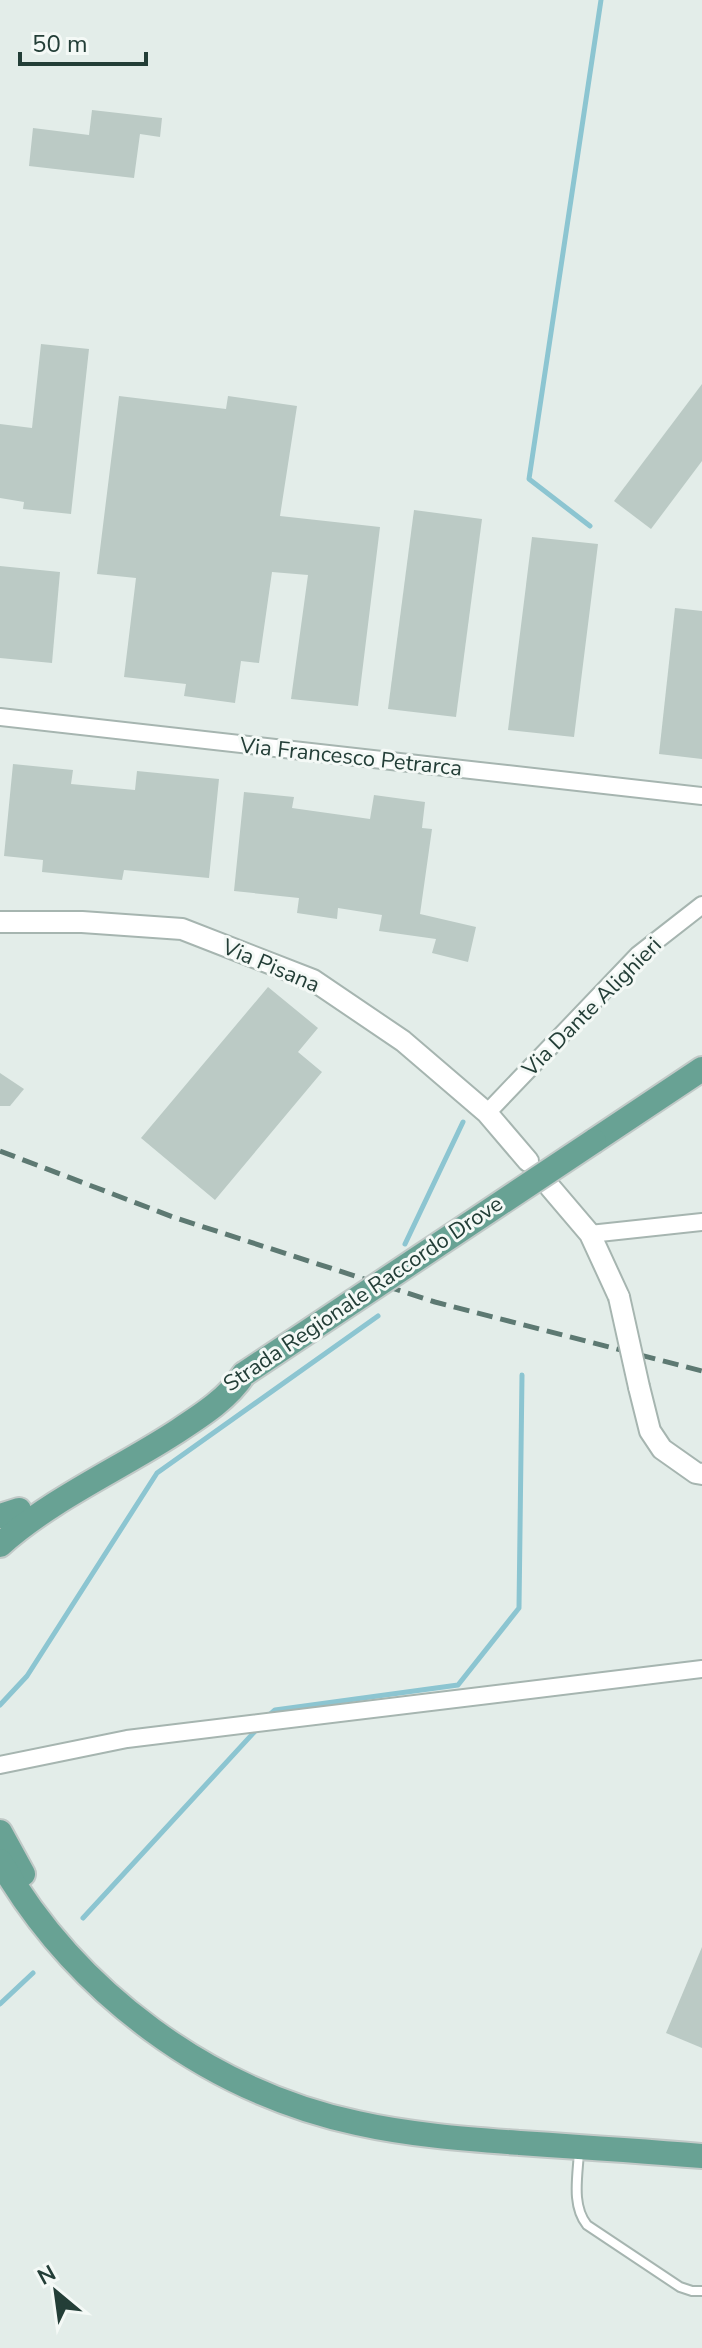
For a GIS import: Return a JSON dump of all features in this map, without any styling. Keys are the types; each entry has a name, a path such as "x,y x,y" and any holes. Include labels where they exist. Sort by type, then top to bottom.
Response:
{"main road":[{"name":"Strada Regionale Raccordo Drove","path":"0,1545 11,1518 186,1426 224,1397 244,1374 702,1069"},
{"path":"0,1832 36,1892 105,1972 142,2022"},
{"path":"0,1861 26,1902 85,1973 142,2022 192,2057 245,2085 297,2106 368,2126 430,2134 702,2156"},
{"path":"0,1883 26,1902"}],"street":[{"name":"Via Francesco Petrarca","path":"0,717 702,796"},
{"name":"Via Dante Alighieri","path":"487,1113 638,955 702,905"},
{"name":"Via Pisana","path":"0,922 82,922 182,929 313,980 403,1041 487,1113 528,1161"},
{"path":"550,1187 590,1234 619,1297 650,1431 662,1449 702,1474"},
{"path":"590,1234 702,1222"},
{"path":"0,1765 127,1739 702,1669"}],"lane":[{"path":"579,2147 577,2200 580,2215 587,2225 680,2287 702,2291"}],"building":[{"path":"92,110 162,118 160,137 140,134 134,178 29,166 33,128 89,135"},
{"path":"41,344 89,349 71,514 23,509 24,502 0,498 0,424 32,428"},
{"path":"702,384 702,461 651,529 614,501"},
{"path":"119,396 226,409 228,396 297,406 280,516 380,527 358,706 291,699 308,575 272,572 259,663 241,661 235,703 184,696 186,684 124,677 136,578 97,574"},
{"path":"414,510 482,519 456,717 388,709"},
{"path":"532,537 598,544 574,737 508,730"},
{"path":"0,566 60,572 52,663 0,658"},
{"path":"675,608 702,611 702,759 659,754"},
{"path":"13,764 73,770 71,784 135,790 137,771 219,779 209,878 124,870 122,880 42,872 43,860 4,856"},
{"path":"244,792 294,797 292,808 370,819 374,795 425,802 422,828 432,829 420,914 476,927 468,962 432,953 436,939 379,931 382,915 338,908 337,919 297,913 299,898 234,891"},
{"path":"268,987 318,1028 298,1052 322,1072 215,1200 141,1138"},
{"path":"0,1073 24,1089 10,1106 0,1106"},
{"path":"702,1947 702,2048 666,2033"}],"waterway":[{"path":"590,526 529,479 601,0"},
{"path":"405,1244 463,1122"},
{"path":"0,1705 27,1676 157,1473 378,1316"},
{"path":"267,1717 275,1710 458,1685 519,1608 522,1375"},
{"path":"83,1918 258,1728"},
{"path":"0,2004 33,1973"}],"railway":[{"path":"0,1151 173,1217 435,1302 702,1371"}]}
